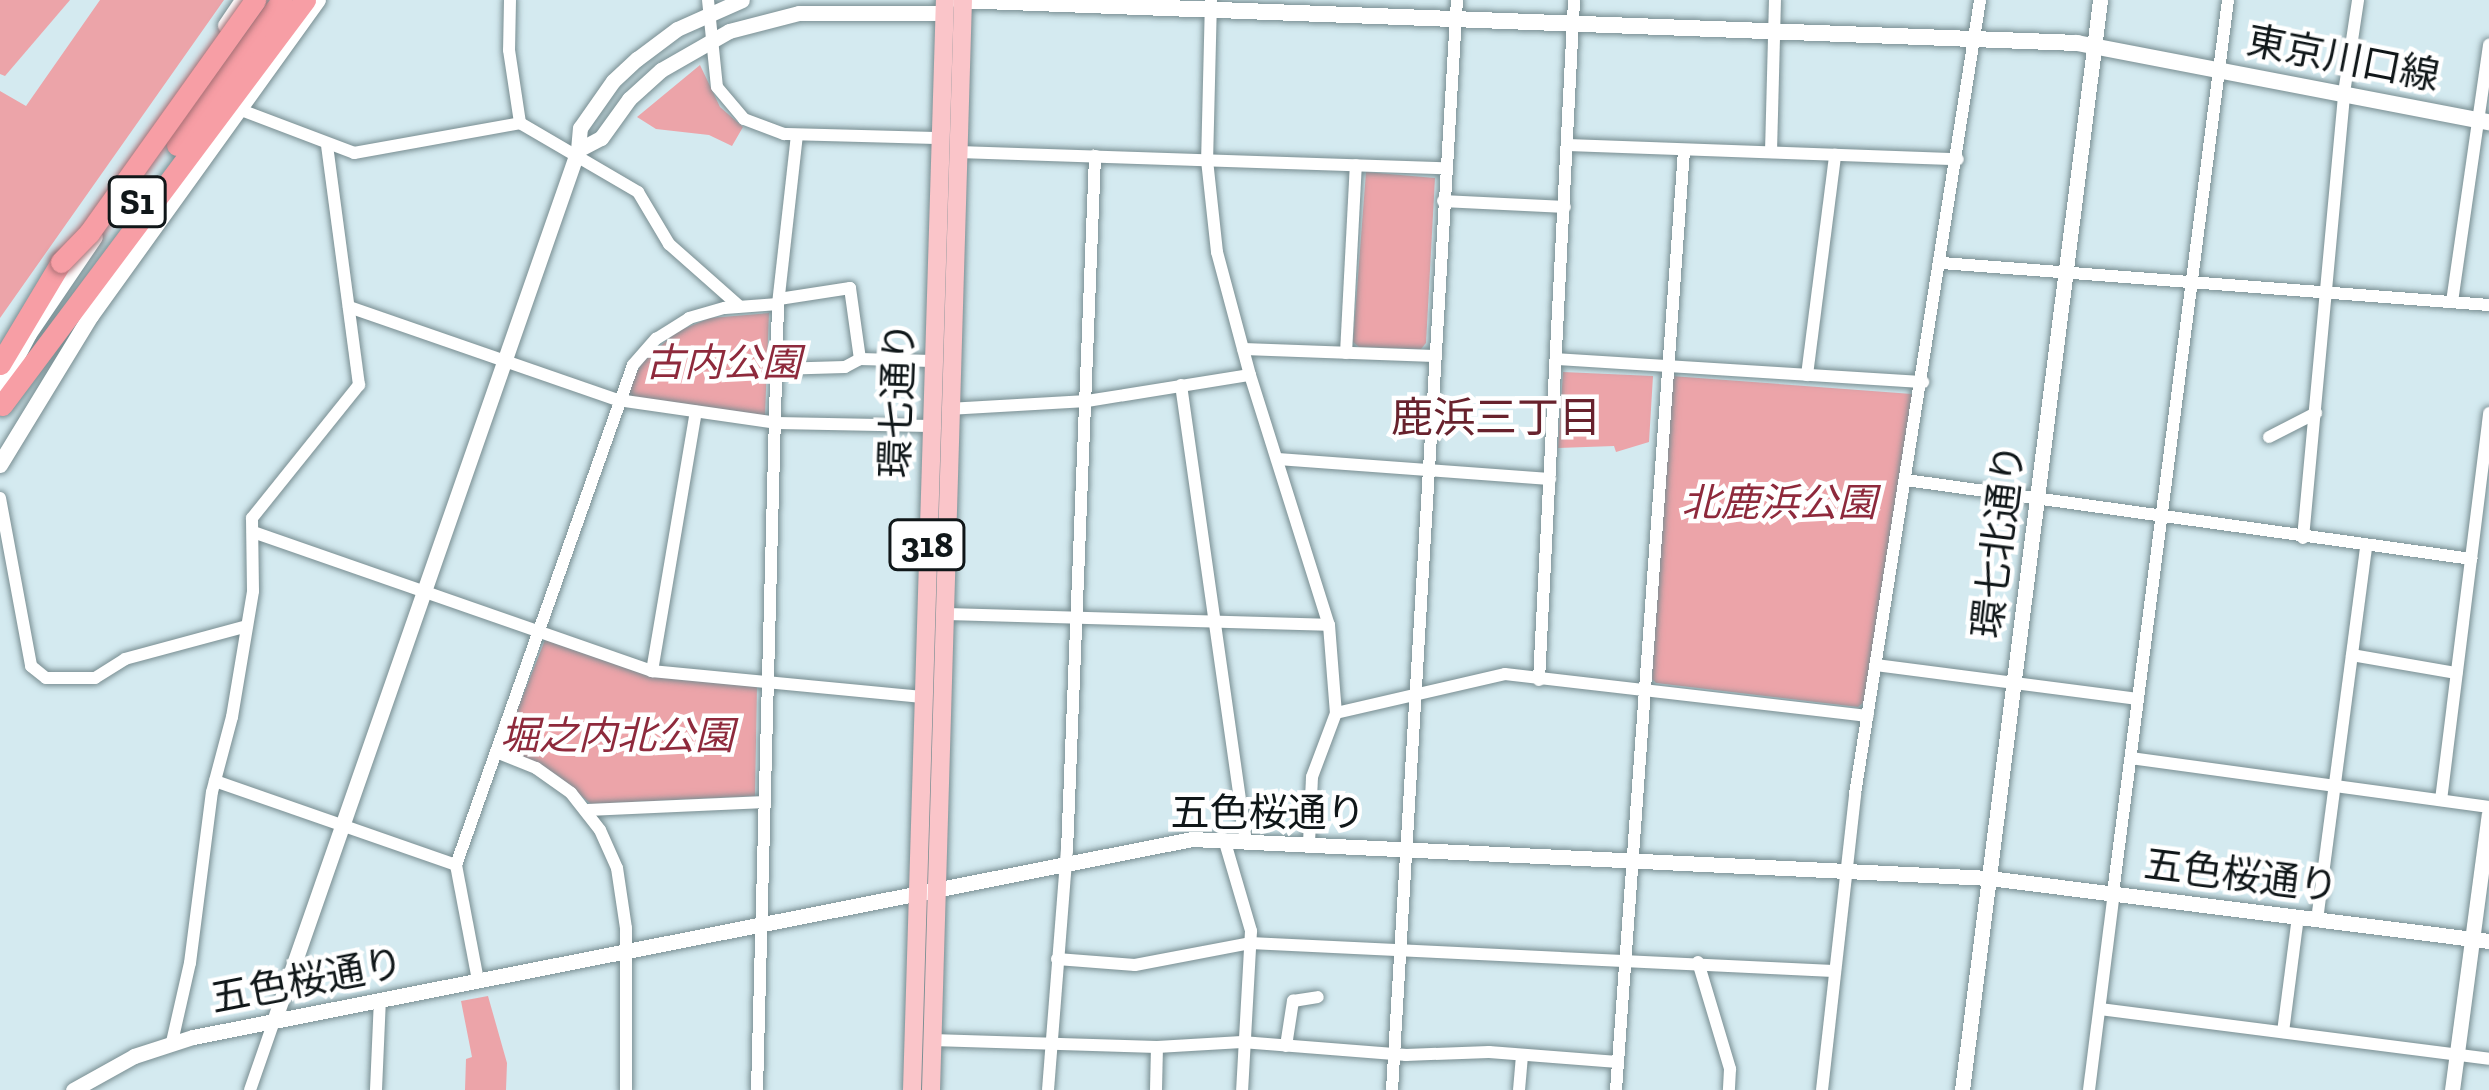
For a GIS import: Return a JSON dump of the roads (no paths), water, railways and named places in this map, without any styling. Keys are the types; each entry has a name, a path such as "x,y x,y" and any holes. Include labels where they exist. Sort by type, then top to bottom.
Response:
{"highway":[{"name":"S1","path":"0,364 61,262 252,0"},
{"name":"S1","path":"1,401 79,282 282,0"},
{"path":"1,401 305,0"}],"main road":[{"path":"1,401 29,334 252,0"},
{"path":"0,465 91,316 318,0"},
{"name":"東京川口線","path":"955,3 1456,9 1573,24 2094,44 2483,121"},
{"name":"環七通り","path":"931,1090 922,697 939,138 955,3"},
{"name":"環七通り","path":"912,1090 944,614 957,152 955,3"}],"street":[{"path":"510,0 509,50 520,123"},
{"path":"250,1090 577,153 580,128 614,81 676,29 708,7 742,0"},
{"path":"1539,680 1574,0"},
{"path":"1771,152 1774,0"},
{"path":"1822,1090 1833,971 1868,716 1980,0"},
{"name":"環七北通り","path":"1962,1090 2100,0"},
{"path":"2089,1090 2228,0"},
{"path":"2303,538 2344,93 2358,0"},
{"path":"577,153 601,138 645,84 709,40 799,13 955,3"},
{"path":"1211,6 1207,160 1217,252 1250,375 1329,625 1336,713 1312,777 1309,843"},
{"path":"708,7 717,87 735,112 755,126 797,135 939,138"},
{"path":"1392,1090 1410,848 1456,9"},
{"path":"2452,302 2483,121 2489,45"},
{"path":"241,110 354,154 520,123 638,192 669,244 739,306"},
{"path":"757,1090 778,302 797,135"},
{"path":"172,1042 190,963 215,781 232,717 247,626 252,518 359,385 327,146"},
{"path":"1567,146 1958,159"},
{"path":"1616,1090 1684,150"},
{"path":"957,152 1445,168"},
{"path":"1807,375 1835,155"},
{"path":"1048,1090 1065,864 1095,156"},
{"path":"1346,353 1356,165"},
{"path":"1443,201 1565,207"},
{"path":"1942,262 2489,305"},
{"path":"478,980 456,866 633,365 656,339 689,319 850,288 860,359"},
{"path":"349,307 618,400 777,423 930,427"},
{"path":"1243,349 1435,356"},
{"path":"778,369 845,367 860,359 932,361"},
{"path":"1556,359 1923,382"},
{"path":"948,409 1087,401 1250,375"},
{"path":"1180,385 1246,839"},
{"path":"652,670 696,412"},
{"path":"2270,437 2316,413"},
{"path":"2441,800 2489,413"},
{"path":"1276,459 1550,479"},
{"path":"1906,480 2471,559"},
{"path":"0,498 15,601 32,666 46,677 95,678 125,659 247,626"},
{"path":"253,532 652,670 922,697"},
{"path":"2317,920 2366,547"},
{"path":"944,614 1329,625"},
{"path":"2352,655 2456,673"},
{"path":"1876,665 2138,699"},
{"path":"1336,713 1505,674 1868,716"},
{"path":"496,752 550,777 588,810 622,887 626,1090"},
{"path":"2131,758 2489,810 2481,940 2452,1090"},
{"path":"215,781 456,866"},
{"path":"588,810 766,802"},
{"path":"1224,839 1250,943 1241,1090"},
{"name":"五色桜通り","path":"73,1090 172,1042 1180,841 1246,839 1989,878 2481,940"},
{"path":"2283,1032 2298,917"},
{"path":"1057,959 1135,965 1250,943 1833,971"},
{"path":"1698,962 1730,1069 1729,1090"},
{"path":"1286,1046 1293,1001 1318,997"},
{"path":"376,1090 380,1000"},
{"path":"2100,1010 2489,1058"},
{"path":"932,1040 1157,1047 1242,1042 1395,1054 1618,1062"},
{"path":"1156,1090 1157,1047"},
{"path":"1519,1090 1522,1055"}],"district":[{"name":"鹿浜三丁目","path":"1496,418"}],"park label":[{"name":"古内公園","path":"723,363"},
{"name":"北鹿浜公園","path":"1779,503"},
{"name":"堀之内北公園","path":"617,736"}]}
